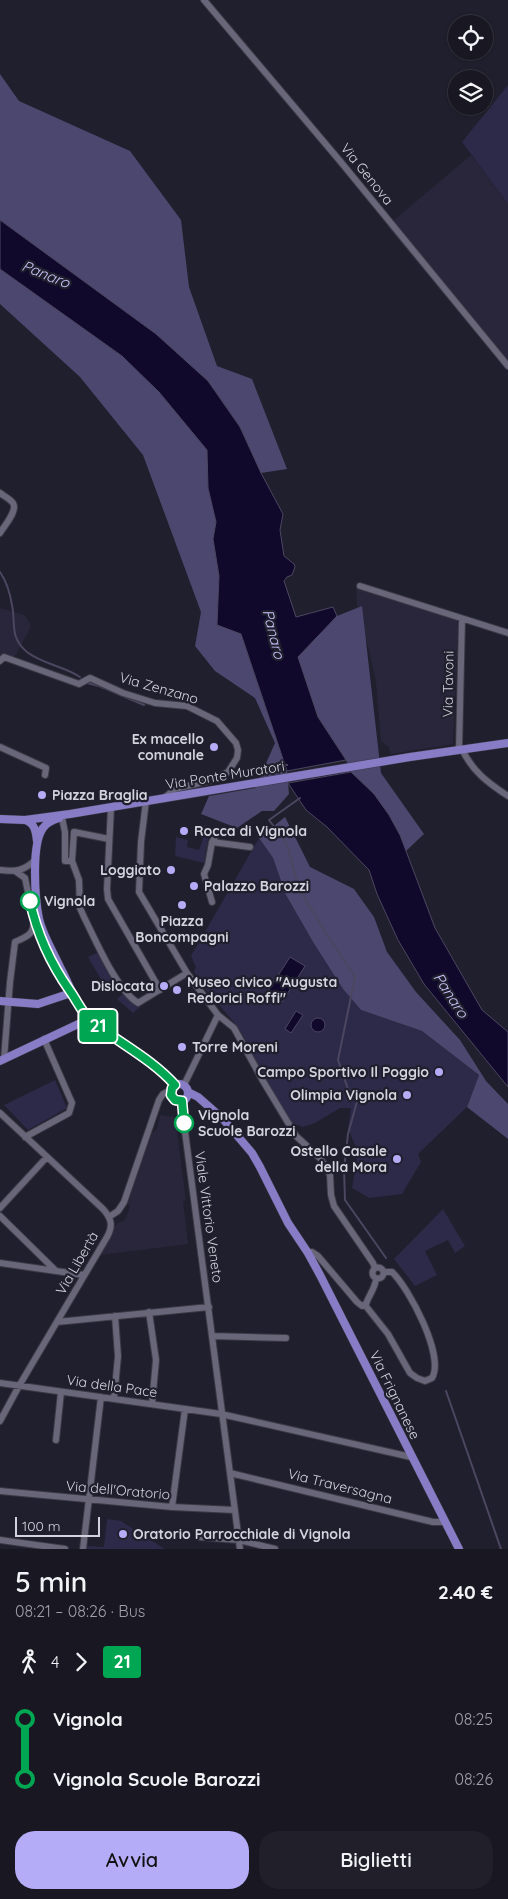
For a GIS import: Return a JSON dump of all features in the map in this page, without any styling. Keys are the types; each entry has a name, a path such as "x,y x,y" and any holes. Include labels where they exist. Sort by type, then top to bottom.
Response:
{"main road":[{"path":"461,749 508,743"},
{"name":"Via Ponte Muratori","path":"70,814 461,749"},
{"path":"37,841 46,824 70,814"},
{"path":"0,819 25,820 70,814"},
{"path":"25,820 33,825 37,841 35,884 39,920 71,993 89,1019 157,1068 173,1087 173,1099 182,1101 186,1098 186,1089 173,1087"},
{"path":"0,1001 38,1004 71,993"},
{"path":"2,1060 89,1019"},
{"name":"Via Frignanese","path":"186,1089 223,1119 242,1140 260,1167 288,1223 308,1253 459,1549"}],"street":[{"name":"Via Genova","path":"204,0 340,161 508,366"},
{"path":"0,493 13,503 14,506 14,511 0,532"},
{"path":"360,586 508,633"},
{"name":"Via Tavoni","path":"461,749 462,619"},
{"name":"Via Zenzano","path":"0,661 4,657 79,684 90,678 123,693 147,700 187,706 217,720 236,743 238,758 228,772 212,780 175,789 163,798"},
{"path":"0,747 46,768 45,775"},
{"path":"461,749 478,775 508,796"},
{"path":"146,801 141,842 139,892 187,973 218,1015 234,1028 296,1136 324,1163 330,1174 331,1196 336,1210 375,1268 380,1268 384,1272 392,1272 398,1278 428,1334 434,1358 435,1371 432,1378 426,1381 410,1373 388,1334 365,1305 359,1304 318,1256 312,1252 308,1253"},
{"path":"111,807 108,900 160,990"},
{"path":"62,818 65,832 65,861 72,861"},
{"path":"109,839 74,832 72,861 79,880 80,908 112,971 130,998 138,1003 187,973"},
{"path":"212,902 204,874 208,865 212,842 217,834"},
{"path":"212,842 250,846"},
{"path":"15,872 24,869 36,859"},
{"path":"0,870 15,872 25,878 28,884 34,921 34,930 31,934 16,942 2,1060"},
{"path":"34,921 62,980 71,993"},
{"path":"186,1089 218,1015"},
{"path":"25,1137 69,1113 72,1103 44,1039"},
{"path":"0,1113 46,1158 98,1204 109,1217 124,1202 159,1100 163,1094 173,1087"},
{"name":"Viale Vittorio Veneto","path":"182,1101 221,1414 240,1549"},
{"path":"0,1208 46,1158"},
{"path":"0,1216 55,1270"},
{"name":"Via Libertà","path":"0,1421 18,1386 109,1233 111,1226 109,1217"},
{"path":"0,1263 84,1275"},
{"path":"365,1305 375,1285 376,1278 372,1273 375,1268"},
{"path":"376,1278 381,1278 384,1272"},
{"path":"57,1322 208,1306"},
{"path":"149,1312 156,1360 152,1404"},
{"path":"114,1399 118,1356 115,1316"},
{"path":"212,1336 286,1338"},
{"name":"Via della Pace","path":"0,1383 221,1414 411,1457"},
{"path":"56,1440 61,1392"},
{"path":"83,1549 101,1397"},
{"path":"172,1507 185,1409"},
{"name":"Via Traversagna","path":"230,1473 433,1522 444,1522"},
{"name":"Via dell'Oratorio","path":"0,1491 172,1507 234,1510"},
{"path":"199,1537 239,1540 275,1549"},
{"path":"0,1540 65,1549"}],"shaded area":[{"path":"0,74 19,101 130,151 181,220 189,287 217,366 252,379 287,469 261,473 240,427 208,381 156,334 0,220"},
{"path":"508,85 508,204 462,142 484,115 493,115 493,104"},
{"path":"471,155 508,204 508,371 387,226"},
{"path":"0,269 122,356 159,392 207,450 208,488 216,522 213,539 219,576 217,624 241,634 287,771 289,794 274,811 262,811 237,828 201,814 209,796 255,788 275,743 255,698 215,671 195,646 201,612 143,455 80,377 0,304"},
{"path":"356,583 458,619 453,744 391,754 389,747 381,741 376,681 368,646 361,631"},
{"path":"362,606 381,773 424,834 406,851 389,815 374,794 351,772 346,760 318,717 297,657 337,616"},
{"path":"0,608 25,615 31,626 17,653 11,660 0,664"},
{"path":"285,817 310,867 354,889 374,917 387,952 416,992 460,1040 486,1081 508,1104 508,1139 467,1107 479,1075 422,1031 361,1010 343,989 286,895 273,858 259,838"},
{"path":"204,825 214,830 212,835 209,834 204,863 175,856 176,837 188,840 187,847 199,850 203,839 201,837"},
{"path":"259,838 273,858 286,895 313,942 343,989 361,1010 422,1031 479,1075 467,1107 418,1154 421,1162 402,1194 369,1198 352,1188 358,1153 348,1128 351,1108 340,1108 315,1123 303,1127 291,1123 237,1026 202,985 194,972 196,967 191,956"},
{"path":"99,952 120,986 109,993 88,957"},
{"path":"124,993 140,1007 133,1013 117,999"},
{"path":"55,1080 67,1108 28,1130 4,1105"},
{"path":"160,1115 175,1117 186,1200 183,1201 188,1244 99,1255 117,1223 124,1221 126,1218 130,1207 128,1204 134,1182 152,1133 157,1129"},
{"path":"443,1209 465,1246 455,1253 448,1240 425,1251 437,1275 415,1286 394,1259"},
{"name":"Oratorio Parrocchiale di Vignola","path":"107,1519 121,1521 165,1549 87,1549 87,1546 104,1547"}],"water":[{"name":"Panaro","path":"0,220 156,334 208,381 240,427 261,473 283,514 280,530 284,556 295,567 292,575 284,581 296,617 333,607 337,616 298,657 318,717 346,760 287,771 241,634 217,625 219,576 213,539 216,522 208,488 207,450 159,392 122,356 0,269"},
{"name":"Panaro","path":"351,772 374,794 389,815 400,835 435,928 482,1010 508,1032 508,1087 424,984 398,940 377,894 369,870 327,827 306,810 288,783"},
{"path":"290,957 305,966 282,1002 267,993"},
{"path":"296,1011 303,1015 291,1033 285,1029"},
{"path":"315,1018 321,1018 325,1025 321,1032 315,1032 311,1028 311,1022"}],"waterway":[{"path":"0,572 9,592 15,635 21,646 33,656 80,677"},
{"path":"87,683 99,686 144,705"},
{"path":"281,764 287,765"},
{"path":"300,798 269,820 287,844 299,889 355,977 338,1060 348,1089 358,1098 348,1134 344,1169 345,1200 386,1258"},
{"path":"446,1391 501,1549"}],"bus line":[{"name":"21","path":"30,901 38,932 62,980 81,1010 92,1022 170,1078 175,1085 171,1090 172,1097 179,1102 182,1101 184,1123"}],"place":[{"name":"Ex macello comunale","path":"214,747"},
{"name":"Piazza Braglia","path":"42,795"},
{"name":"Rocca di Vignola","path":"184,831"},
{"name":"Loggiato","path":"171,870"},
{"name":"Palazzo Barozzi","path":"194,886"},
{"name":"Vignola","path":"30,901"},
{"name":"Piazza Boncompagni","path":"182,905"},
{"name":"Dislocata","path":"164,986"},
{"name":"Museo civico \"Augusta Redorici Roffi\"","path":"177,990"},
{"name":"Torre Moreni","path":"182,1047"},
{"name":"Campo Sportivo Il Poggio","path":"439,1072"},
{"name":"Olimpia Vignola","path":"407,1095"},
{"name":"Vignola Scuole Barozzi","path":"184,1123"},
{"name":"Ostello Casale della Mora","path":"397,1159"},
{"name":"Oratorio Parrocchiale di Vignola","path":"123,1534"}]}
